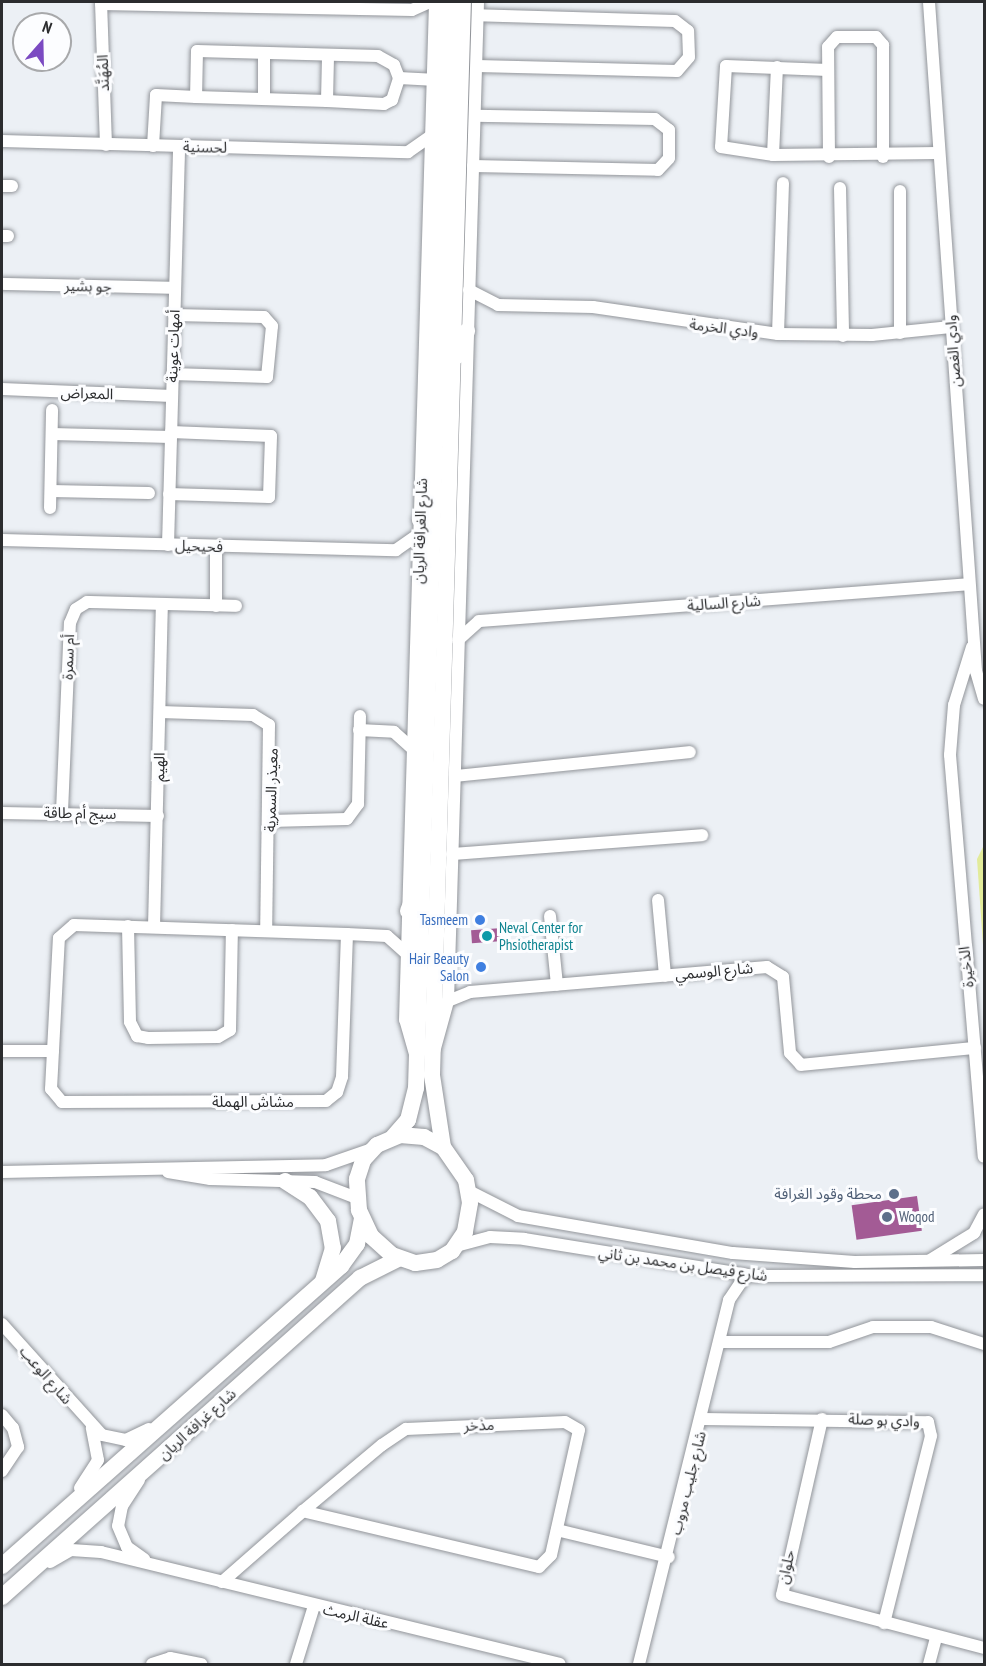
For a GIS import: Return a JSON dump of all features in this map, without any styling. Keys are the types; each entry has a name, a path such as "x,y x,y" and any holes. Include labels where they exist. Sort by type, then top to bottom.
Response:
{"main road":[{"name":"شارع الغرافة الريان","path":"442,1147 424,1057 422,877 448,2"},
{"name":"شارع الغرافة الريان","path":"393,1137 413,1108 424,1057 444,673 464,2"},
{"path":"431,131 446,93"},
{"path":"430,176 442,215"},
{"path":"456,249 468,273"},
{"path":"453,365 467,326"},
{"path":"419,527 434,490"},
{"path":"447,564 459,602"},
{"path":"419,572 430,609"},
{"path":"444,673 458,646"},
{"path":"408,916 422,877"},
{"path":"418,1135 442,1147 462,1171 469,1191 468,1224 456,1246 437,1260 398,1259 376,1243 362,1219 357,1198 360,1168 375,1147 393,1137 418,1135"},
{"path":"285,1181 310,1197 328,1221 333,1248 322,1283"},
{"name":"شارع غرافة الريان","path":"2,1566 322,1283 355,1249 362,1219"},
{"name":"شارع غرافة الريان","path":"2,1597 360,1278 398,1259"}],"street":[{"path":"101,3 341,5 412,10 430,2"},
{"name":"شارع الغرافة الريان","path":"435,2 405,1027 424,1057 445,1028 448,1001 468,273 478,2"},
{"name":"وادي الغصن","path":"929,2 969,584 974,644 984,699"},
{"name":"المُهَنَّد","path":"101,3 106,145"},
{"path":"412,10 434,29"},
{"path":"477,66 677,71 689,57 688,31 675,21 478,15"},
{"path":"829,157 828,70 832,39 881,40 882,157"},
{"path":"196,97 197,51 385,57 399,78"},
{"path":"264,53 264,99"},
{"path":"327,101 328,56"},
{"path":"828,70 726,66 722,84 721,147 773,155 829,157 882,157 938,153"},
{"path":"773,155 777,67"},
{"path":"399,78 432,80"},
{"path":"153,146 155,95 384,104 392,100 399,78"},
{"path":"473,166 658,170 669,158 669,130 655,120 475,116"},
{"path":"430,176 408,152 431,131"},
{"name":"لحسنية","path":"2,141 408,152"},
{"name":"أمهات عوينة","path":"168,545 179,147"},
{"path":"778,334 783,183"},
{"path":"840,188 843,336"},
{"path":"900,190 900,333"},
{"name":"جو بشير","path":"2,284 175,288"},
{"name":"وادي الخرمة","path":"469,290 498,305 593,307 778,334 843,336 951,327"},
{"name":"وادي الخرمة","path":"467,326 498,305"},
{"path":"172,374 267,377 272,326 264,317 174,315"},
{"name":"المعراض","path":"2,389 172,396"},
{"path":"50,508 52,411"},
{"path":"52,434 271,436 270,497 169,494"},
{"path":"51,491 149,493"},
{"path":"419,527 396,550 419,572"},
{"path":"2,540 2,550"},
{"name":"فحيحيل","path":"2,540 396,550"},
{"path":"216,547 216,606"},
{"name":"شارع السالية","path":"479,621 969,584"},
{"name":"أم سمرة","path":"62,812 70,623 76,609 87,602 162,606 236,606"},
{"path":"458,646 479,621 459,602"},
{"name":"الهيم","path":"154,927 162,606"},
{"name":"الذخيرة","path":"974,644 951,721 954,849 984,1157"},
{"name":"معيذر السمرية","path":"160,712 253,715 269,725 270,821 266,931"},
{"path":"270,821 347,819 358,804 360,716"},
{"path":"394,732 414,716"},
{"path":"359,730 394,732 413,749"},
{"path":"454,776 690,752"},
{"name":"سيج أم طاقة","path":"2,813 62,812 158,816"},
{"path":"452,854 702,835"},
{"path":"658,900 665,976"},
{"path":"407,954 387,936 408,916"},
{"path":"550,916 557,985"},
{"name":"مشاش الهملة","path":"347,934 342,1077 338,1092 326,1101 62,1102 51,1089 59,938 74,925 128,926 347,934 387,936"},
{"path":"128,926 131,1028 148,1038 218,1037 230,1030 232,930"},
{"name":"شارع الوسمي","path":"448,1001 470,992 665,976 777,970 783,977 790,1053 801,1065 975,1048"},
{"path":"2,1051 53,1051"},
{"path":"2,1173 164,1171 218,1165 326,1165 375,1147"},
{"path":"218,1165 218,1180"},
{"path":"164,1171 218,1180 326,1183 357,1198"},
{"name":"شارع فيصل بن محمد بن ثاني","path":"469,1191 518,1216 734,1253 928,1261 984,1260"},
{"path":"928,1261 974,1233 984,1214"},
{"name":"شارع فيصل بن محمد بن ثاني","path":"456,1246 490,1237 524,1239 746,1275 984,1275"},
{"name":"شارع جليب مروب","path":"720,1272 729,1300"},
{"name":"شارع جليب مروب","path":"639,1665 669,1557 729,1300 746,1275"},
{"name":"شارع الوعب","path":"2,1324 91,1427 118,1440 159,1427"},
{"path":"720,1342 829,1342 873,1328 931,1327 984,1344"},
{"path":"2,1415 13,1428 18,1447 2,1471"},
{"name":"وادي بو صلة","path":"703,1419 918,1419 931,1426 884,1623"},
{"name":"حلوان","path":"822,1419 780,1589 786,1599 984,1648"},
{"name":"مذخر","path":"222,1582 303,1511 406,1430 565,1422 575,1426 580,1436 548,1561 531,1568 303,1511"},
{"name":"شارع الوعب","path":"74,1502 98,1460 91,1427"},
{"name":"عقلة الرمث","path":"142,1473 122,1506 118,1526 127,1547 153,1564"},
{"path":"557,1530 669,1557"},
{"name":"عقلة الرمث","path":"37,1565 80,1549 153,1564 314,1606 560,1665"},
{"path":"296,1665 314,1606"},
{"path":"929,1665 936,1636"},
{"path":"152,1665 170,1658 201,1665"}],"green space":[{"path":"984,845 984,959 977,859"}],"building":[{"name":"Neval Center for Phsiotherapist","path":"502,928 503,941 472,943 471,930"},
{"name":"Woqod","path":"917,1196 922,1231 857,1240 852,1205"}],"place":[{"name":"Tasmeem","path":"480,920"},
{"name":"Neval Center for Phsiotherapist","path":"487,936"},
{"name":"Hair Beauty Salon","path":"481,967"},
{"name":"محطة وقود الغرافة","path":"894,1194"},
{"name":"Woqod","path":"887,1217"}]}
